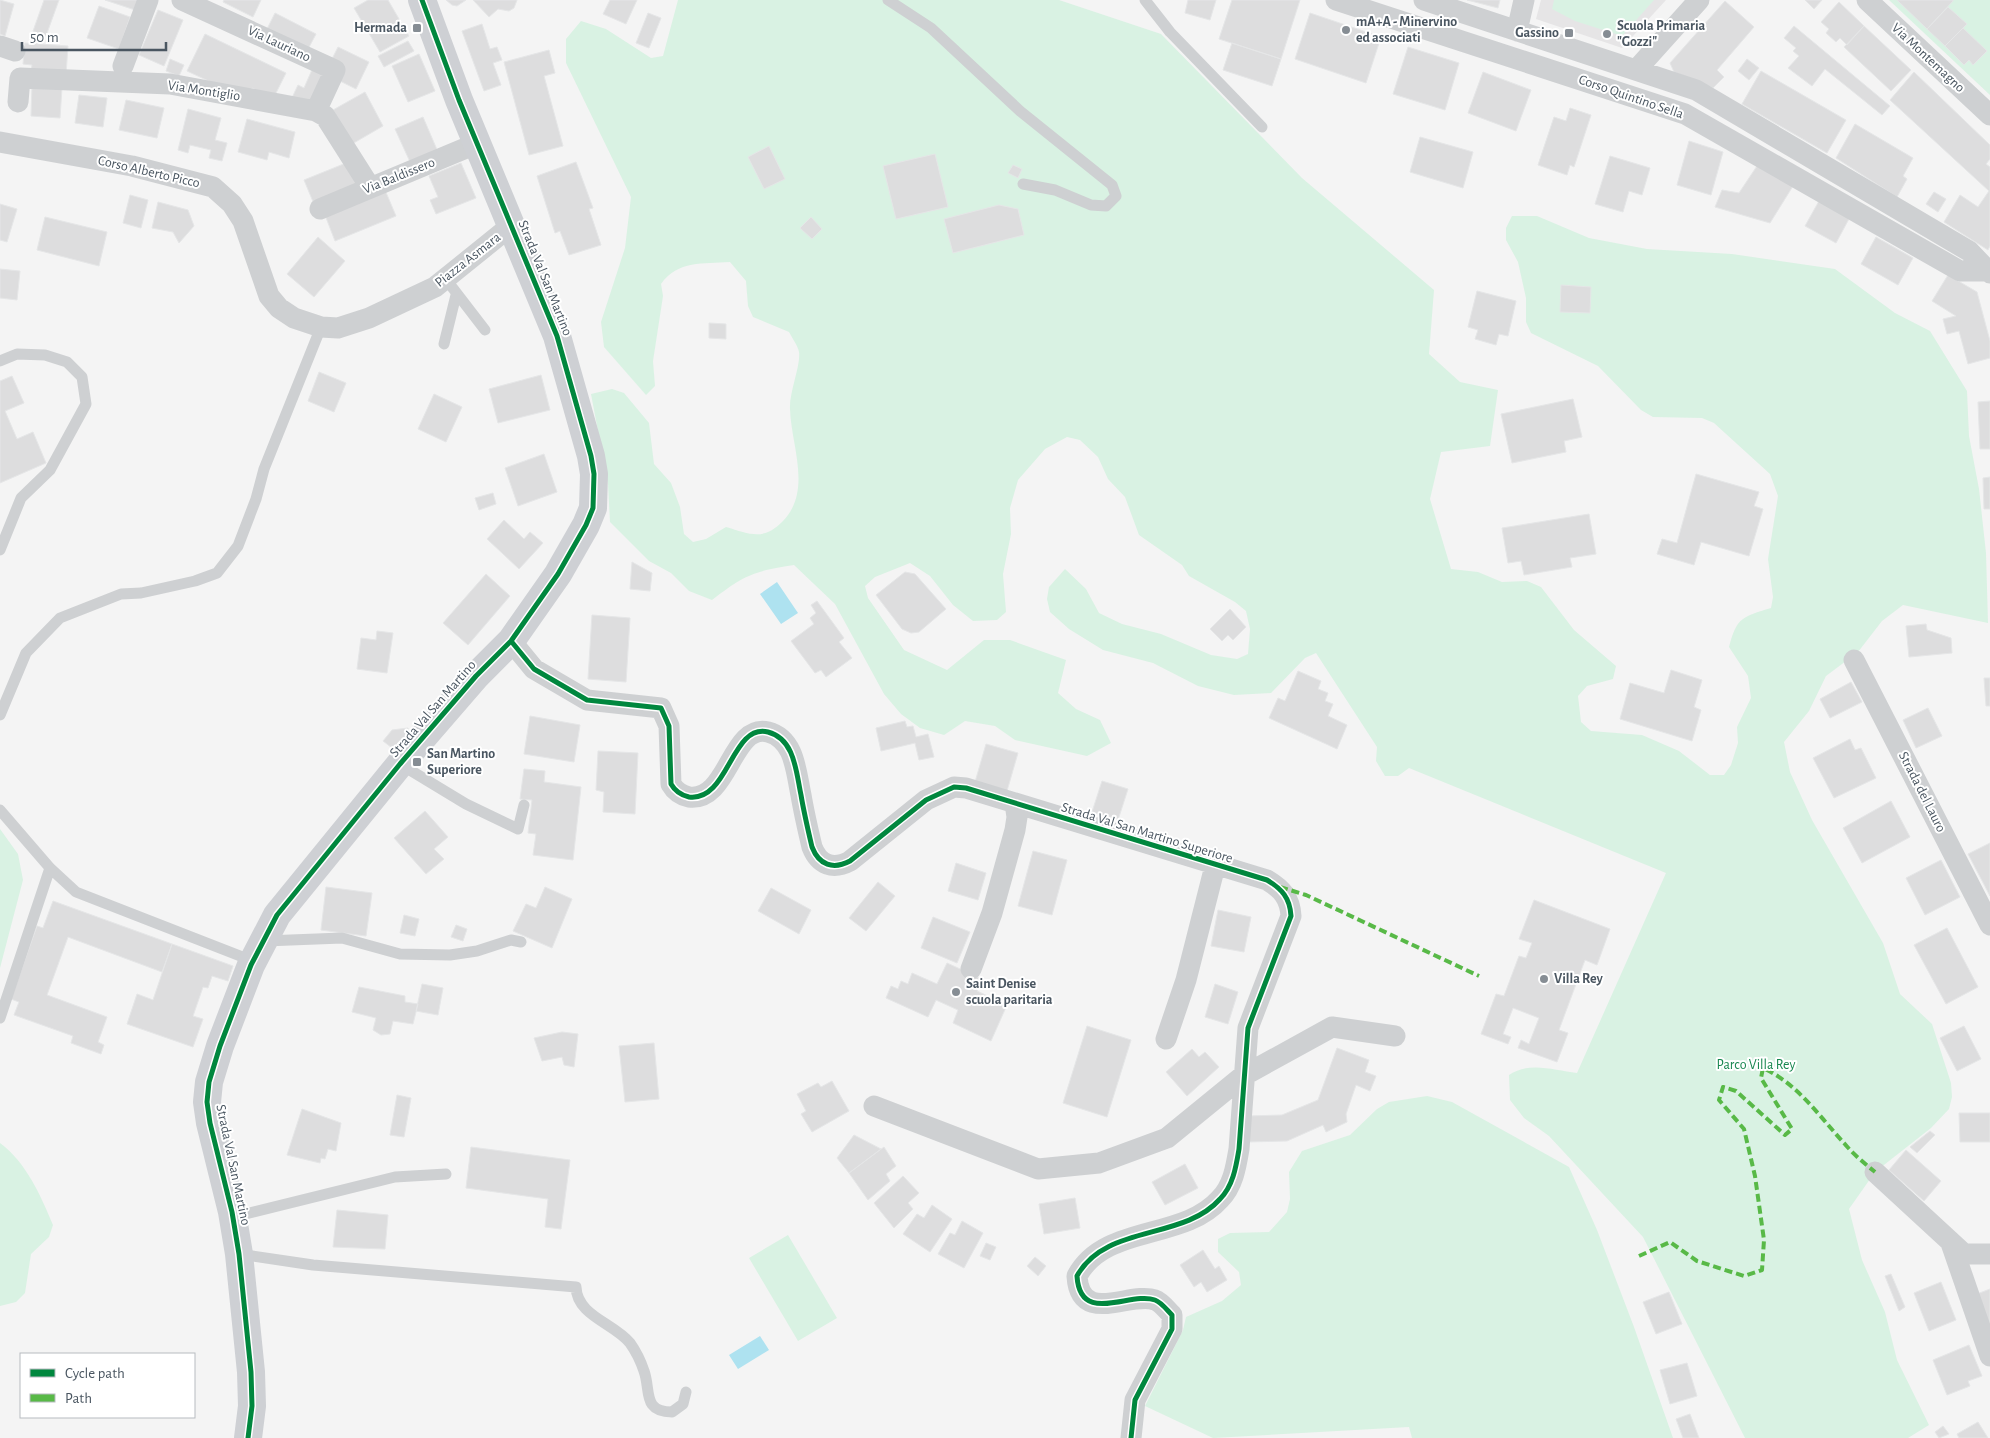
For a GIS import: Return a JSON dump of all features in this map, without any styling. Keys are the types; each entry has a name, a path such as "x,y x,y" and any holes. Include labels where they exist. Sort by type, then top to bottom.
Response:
{"street":[{"path":"123,66 148,0"},
{"name":"Via Lauriano","path":"182,0 335,70 316,111"},
{"name":"Strada Val San Martino","path":"248,1438 252,1406 251,1372 239,1254 233,1216 210,1123 208,1092 220,1046 258,951 277,915 400,764 476,676 511,641 573,550 593,508 594,492 591,456 557,336 478,144 422,0"},
{"name":"Corso Quintino Sella","path":"1336,0 1685,114 1960,271 1989,273"},
{"name":"Corso Quintino Sella","path":"1424,0 1696,90 1969,251 1989,273"},
{"path":"1517,31 1524,0"},
{"path":"1637,69 1699,0"},
{"name":"Via Montemagno","path":"1867,0 1990,115"},
{"name":"Via Montiglio","path":"18,102 20,78 170,84 316,111"},
{"path":"316,111 325,116 370,187"},
{"name":"Corso Alberto Picco","path":"0,142 132,166 213,187 232,204 242,221 269,296 279,308 294,318 321,327 338,328 369,318"},
{"name":"Via Baldissero","path":"320,208 478,144"},
{"name":"Piazza Asmara","path":"369,318 435,287 450,286 512,225"},
{"name":"Strada Val San Martino Superiore","path":"511,641 534,669 587,700 660,708 669,726 671,784 675,791 686,796 699,796 712,789 750,735 762,731 777,734 786,742 792,756 812,847 816,857 826,864 841,865 850,861 926,800 954,787 966,788 1214,866 1267,880 1277,886 1290,903 1291,916 1248,1028 1236,1169 1221,1199 1191,1220 1102,1250 1085,1264 1077,1276 1080,1290 1093,1302 1102,1305 1147,1298 1156,1300 1172,1315 1172,1329 1135,1400 1131,1438"},
{"name":"Strada del Lauro","path":"1854,660 1990,924"},
{"path":"971,969 992,913 1014,830 1017,817 1015,803"},
{"path":"1166,1039 1186,980 1214,866"},
{"path":"874,1106 1038,1170 1099,1163 1167,1138 1243,1076 1332,1027 1395,1036"},
{"path":"1875,1172 1964,1254 1990,1254"},
{"path":"1951,1243 1990,1356"}],"lane":[{"path":"888,0 931,28 1020,111 1112,185 1116,196 1106,206 1091,205 1055,190 1023,184"},
{"path":"1145,0 1170,32 1262,127"},
{"path":"450,286 485,330"},
{"path":"444,344 450,286"},
{"path":"0,715 26,653 60,618 121,594 141,593 195,581 217,573 238,546 256,500 264,469 321,327"},
{"path":"0,361 17,354 46,355 67,362 82,377 86,404 50,470 21,498 0,550"},
{"path":"400,764 466,804 518,829 524,805"},
{"path":"0,810 50,868 76,892 258,951 342,938 400,954 450,955 477,951 511,940 521,942"},
{"path":"0,1018 50,868"},
{"path":"233,1216 395,1177 446,1174"},
{"path":"239,1254 313,1265 576,1287 576,1295 581,1305 630,1344 644,1371 650,1402 657,1409 672,1412 683,1404 686,1392"}],"shaded area":[{"name":"Scuola Primaria \"Gozzi\"","path":"1541,0 1666,0 1622,48 1536,19"}],"green space":[{"name":"Parco Villa Rey","path":"678,0 1059,0 1161,34 1302,178 1434,290 1429,354 1460,382 1498,390 1490,446 1441,452 1430,499 1451,569 1478,572 1502,582 1527,581 1541,587 1574,630 1616,666 1613,679 1587,686 1578,696 1581,722 1591,731 1642,735 1679,751 1710,775 1724,775 1731,765 1738,743 1737,727 1751,698 1748,676 1729,647 1732,637 1738,624 1747,616 1771,608 1773,597 1768,559 1778,496 1770,474 1714,423 1702,418 1653,417 1641,410 1598,366 1531,333 1526,322 1526,298 1518,262 1506,240 1506,228 1512,216 1537,216 1589,238 1647,249 1732,254 1835,269 1895,313 1930,331 1967,391 1969,436 1979,489 1986,553 1988,623 1903,605 1882,621 1858,652 1826,676 1809,711 1784,742 1790,772 1812,820 1883,943 1900,994 1932,1024 1951,1083 1952,1097 1949,1109 1931,1128 1875,1172 1849,1209 1862,1260 1885,1312 1897,1360 1929,1425 1908,1438 1745,1438 1643,1237 1549,1136 1524,1118 1510,1100 1509,1075 1517,1071 1533,1067 1577,1073 1666,873 1409,768 1398,776 1385,776 1376,761 1377,747 1316,653 1305,658 1271,693 1234,695 1198,686 1153,663 1103,650 1069,629 1050,612 1047,599 1049,587 1065,569 1086,589 1099,613 1122,624 1161,634 1211,655 1237,659 1248,654 1250,629 1246,611 1235,602 1189,576 1182,565 1139,535 1125,497 1108,479 1098,457 1080,440 1067,437 1045,449 1018,480 1010,508 1011,534 1003,574 1006,612 997,620 973,621 953,605 930,576 910,563 875,577 865,586 868,598 904,650 947,670 984,640 1010,640 1066,660 1058,693 1076,709 1100,720 1111,743 1087,756 1015,740 995,726 965,721 944,735 920,728 901,714 884,694 835,604 794,565 769,569 750,575 712,600 689,591 671,573 649,561 610,522 608,484 591,394 612,389 624,393 649,423 654,464 671,483 680,507 684,534 693,542 706,539 726,527 749,534 769,532 782,522 791,510 798,482 790,402 799,358 798,350 789,332 753,317 748,306 746,281 730,262 683,267 668,276 661,284 663,296 653,361 655,386 646,395 604,347 601,322 625,248 631,197 566,63 566,39 581,21 606,29 651,58 663,56"},
{"path":"1554,0 1654,0 1622,36 1575,21 1552,9"},
{"path":"1889,0 1990,0 1990,95"},
{"path":"0,829 18,854 23,880 0,968"},
{"path":"1427,1096 1452,1102 1569,1167 1597,1230 1673,1438 1412,1438 1409,1427 1213,1438 1145,1406 1183,1330 1186,1317 1222,1301 1241,1285 1239,1272 1218,1252 1218,1239 1230,1233 1269,1232 1287,1212 1290,1199 1289,1172 1302,1151 1350,1135 1377,1109 1389,1102"},
{"path":"0,1143 18,1160 32,1180 53,1225 49,1237 31,1254 25,1293 16,1302 0,1306"},
{"path":"788,1235 837,1318 798,1341 749,1258"}],"water":[{"path":"777,582 798,613 781,624 760,594"},
{"path":"760,1336 769,1350 738,1369 729,1355"}],"building":[{"path":"0,0 14,4 5,36 0,34"},
{"path":"44,0 59,0 46,36 33,31"},
{"path":"105,0 142,0 138,11"},
{"path":"224,0 261,0 253,17 223,2"},
{"path":"368,0 388,0 409,36 380,52 354,8"},
{"path":"446,0 466,0 457,6 452,5"},
{"path":"473,0 517,0 514,8 509,11 498,9 489,17"},
{"path":"610,0 637,0 626,24 603,14"},
{"path":"1188,0 1216,0 1210,20 1185,13"},
{"path":"1232,0 1300,0 1281,59 1219,39"},
{"path":"1467,0 1500,0 1498,8"},
{"path":"1805,0 1822,0 1814,9"},
{"path":"1897,0 1953,0 1953,1 1927,29"},
{"path":"1725,1 1754,27 1717,70 1724,77 1713,88 1674,72 1670,63"},
{"path":"1839,2 1864,26 1847,45 1840,38 1836,42 1826,33 1829,29 1821,22"},
{"path":"99,6 130,17 119,49 87,38"},
{"path":"1948,7 1967,24 1945,46 1927,29"},
{"path":"158,10 183,20 164,66 139,55"},
{"path":"275,13 316,34 307,51 266,31"},
{"path":"648,13 661,18 649,48 636,43"},
{"path":"1310,13 1381,37 1366,83 1295,59"},
{"path":"482,24 490,49 497,47 502,60 493,63 501,85 484,91 462,31"},
{"path":"1794,26 1890,106 1882,115 1825,69 1812,86 1788,68 1799,56 1793,51 1796,48 1784,38"},
{"path":"1864,26 1911,70 1891,91 1844,47"},
{"path":"1963,28 1987,51 1973,65 1969,60 1964,65 1945,46"},
{"path":"205,34 286,73 273,99 252,88 249,94 228,90 187,71"},
{"path":"408,41 414,51 384,67 378,56"},
{"path":"25,43 68,46 66,74 31,71 32,65 23,64"},
{"path":"1232,43 1281,59 1272,86 1223,70"},
{"path":"338,47 369,62 356,89 336,79 330,63"},
{"path":"1408,47 1459,63 1445,110 1393,94"},
{"path":"549,50 555,73 544,76 563,146 529,155 504,62"},
{"path":"419,54 435,91 408,102 392,66"},
{"path":"170,59 184,65 179,76 166,71"},
{"path":"1747,59 1759,68 1749,80 1738,71"},
{"path":"315,63 330,71 314,106 290,102 298,85 304,88"},
{"path":"1761,71 1846,120 1827,153 1742,104"},
{"path":"1483,72 1531,90 1516,131 1468,113"},
{"path":"1914,72 1990,145 1990,159 1986,164 1990,167 1990,246 1988,250 1944,222 1960,195 1978,207 1989,191 1890,100"},
{"path":"32,85 62,87 60,118 31,116"},
{"path":"365,92 383,126 352,144 333,110"},
{"path":"79,95 107,98 103,127 75,123"},
{"path":"126,100 164,108 157,138 119,130"},
{"path":"1570,108 1591,115 1574,167 1570,165 1567,175 1538,165 1554,117 1566,121"},
{"path":"188,109 221,118 215,140 227,143 222,161 209,158 211,150 190,145 188,153 178,150"},
{"path":"423,117 438,152 411,164 395,129"},
{"path":"247,119 295,132 289,158 269,152 267,160 238,152"},
{"path":"1855,124 1913,158 1903,176 1907,179 1897,197 1836,158"},
{"path":"1420,137 1473,152 1463,188 1410,172"},
{"path":"1689,141 1723,152 1711,195 1677,185"},
{"path":"769,146 785,179 764,189 748,157"},
{"path":"935,154 948,207 896,219 883,166"},
{"path":"1610,156 1650,168 1642,195 1629,191 1623,212 1595,204"},
{"path":"351,161 361,185 314,204 304,180"},
{"path":"576,162 593,208 589,209 601,245 569,255 560,231 555,233 537,176"},
{"path":"461,163 476,198 436,214 430,200 438,197 429,176"},
{"path":"1013,165 1022,169 1018,178 1008,173"},
{"path":"1757,166 1793,186 1770,223 1715,207 1722,190 1739,193"},
{"path":"385,190 396,216 335,241 325,215"},
{"path":"1934,192 1946,199 1938,212 1926,204"},
{"path":"130,195 148,200 141,228 123,223"},
{"path":"1819,201 1850,217 1836,243 1805,226"},
{"path":"158,202 188,210 194,226 179,243 173,232 152,228"},
{"path":"0,204 17,209 7,242 0,240"},
{"path":"999,205 1018,209 1024,235 953,253 944,219"},
{"path":"45,217 107,232 99,266 37,250"},
{"path":"811,217 822,229 812,239 800,228"},
{"path":"318,237 345,261 314,297 287,274"},
{"path":"1876,237 1913,258 1898,285 1861,264"},
{"path":"0,269 20,271 17,300 0,298"},
{"path":"1948,275 1977,292 1990,341 1990,358 1968,364 1959,331 1947,334 1943,319 1956,316 1932,301"},
{"path":"1561,285 1591,287 1590,313 1560,312"},
{"path":"1477,291 1516,301 1508,336 1499,334 1496,345 1475,339 1478,330 1468,327"},
{"path":"709,323 726,324 726,339 709,338"},
{"path":"319,372 346,383 334,412 308,401"},
{"path":"541,375 550,410 498,423 489,389"},
{"path":"12,376 24,403 5,411 17,439 33,432 46,463 0,483 0,381"},
{"path":"434,394 462,407 446,442 418,429"},
{"path":"1573,399 1582,437 1564,441 1566,452 1512,463 1501,414"},
{"path":"1990,401 1990,449 1980,449 1978,402"},
{"path":"544,454 557,492 518,506 505,468"},
{"path":"1696,474 1759,492 1754,506 1763,509 1749,556 1701,542 1694,565 1657,554 1662,539 1677,543"},
{"path":"1990,477 1990,509 1984,509 1983,478"},
{"path":"493,493 496,504 479,510 475,498"},
{"path":"1589,514 1596,554 1570,558 1572,567 1524,575 1521,561 1508,563 1502,528"},
{"path":"504,520 524,539 530,532 543,543 519,569 487,539"},
{"path":"632,562 652,573 650,591 630,589"},
{"path":"905,572 915,574 946,609 919,632 911,633 902,629 876,595"},
{"path":"486,574 510,596 468,645 443,623"},
{"path":"817,601 844,638 839,642 852,658 826,677 821,670 815,673 791,641 814,624 810,618 816,613 811,605"},
{"path":"1230,609 1246,627 1233,640 1228,635 1222,641 1210,629"},
{"path":"592,615 630,618 626,682 588,679"},
{"path":"1926,624 1927,630 1951,638 1952,653 1909,657 1906,626"},
{"path":"377,631 393,633 387,673 357,669 361,638 376,640"},
{"path":"1671,670 1702,680 1694,707 1701,710 1692,741 1620,719 1630,683 1664,693"},
{"path":"1298,671 1321,681 1318,689 1328,693 1325,701 1333,704 1328,716 1347,725 1337,749 1269,718 1278,698 1285,701"},
{"path":"1984,678 1990,678 1990,706 1986,706"},
{"path":"1851,682 1862,702 1830,718 1820,699"},
{"path":"1928,708 1942,736 1916,748 1903,720"},
{"path":"530,716 580,725 574,762 524,754"},
{"path":"905,721 907,727 913,726 916,737 928,734 934,757 919,760 915,743 881,751 876,728"},
{"path":"408,728 410,741 400,754 383,741 392,730"},
{"path":"1850,739 1855,750 1861,748 1876,778 1834,798 1813,758"},
{"path":"986,744 1018,753 1007,791 975,782"},
{"path":"598,751 638,753 635,814 603,812 604,792 596,790"},
{"path":"524,769 545,771 544,782 581,787 573,860 533,855 536,834 528,833 532,800 520,799"},
{"path":"1102,781 1128,789 1118,820 1092,812"},
{"path":"1891,801 1910,837 1862,863 1843,828"},
{"path":"425,811 448,837 434,849 444,859 426,874 394,838"},
{"path":"1990,843 1990,896 1968,854"},
{"path":"1033,851 1067,860 1052,915 1018,906"},
{"path":"1941,860 1960,897 1925,915 1906,878"},
{"path":"956,863 986,873 978,900 948,891"},
{"path":"878,882 895,896 866,931 849,918"},
{"path":"326,887 372,893 366,936 321,930"},
{"path":"545,887 572,899 552,948 513,931 526,904 536,908"},
{"path":"771,888 811,910 799,934 758,911"},
{"name":"Villa Rey","path":"1534,900 1610,929 1597,965 1585,960 1559,1030 1568,1033 1557,1062 1518,1048 1521,1040 1529,1044 1539,1018 1513,1008 1503,1034 1511,1037 1508,1044 1481,1034 1496,994 1504,996 1519,956 1526,958 1532,943 1519,939"},
{"path":"53,901 172,944 162,972 68,937 47,995 107,1017 98,1042 104,1045 101,1054 71,1043 73,1036 14,1015 19,1002 11,999 37,926 43,928"},
{"path":"1218,910 1251,917 1244,952 1211,946"},
{"path":"404,915 419,919 415,936 400,933"},
{"path":"933,917 970,932 957,963 921,948"},
{"path":"456,925 467,929 463,941 451,937"},
{"path":"1947,928 1978,987 1946,1004 1914,945"},
{"path":"172,944 233,966 228,981 212,976 208,988 203,987 193,1016 203,1019 193,1047 127,1024 137,994 153,1000"},
{"path":"947,963 982,979 977,991 1007,1005 991,1041 953,1023 958,1010 936,1000 928,1017 886,998 891,986 898,989 901,981 908,984 912,973 937,984"},
{"path":"422,984 443,988 438,1015 416,1011"},
{"path":"1215,984 1238,992 1228,1024 1205,1017"},
{"path":"359,987 405,996 405,1002 418,1004 413,1024 393,1021 390,1034 381,1035 373,1030 376,1018 352,1012"},
{"path":"1087,1026 1131,1040 1107,1117 1063,1103"},
{"path":"1964,1026 1981,1059 1957,1071 1940,1038"},
{"path":"562,1032 578,1034 574,1067 564,1065 562,1057 542,1061 534,1038"},
{"path":"654,1043 659,1099 625,1102 619,1046"},
{"path":"1337,1048 1369,1060 1365,1072 1376,1076 1370,1091 1356,1085 1346,1114 1347,1122 1326,1132 1323,1125 1287,1141 1248,1142 1247,1116 1282,1115 1318,1100"},
{"path":"1192,1049 1199,1057 1205,1052 1219,1067 1187,1096 1166,1072"},
{"path":"832,1081 849,1111 812,1132 801,1114 806,1111 797,1094 818,1083 821,1087"},
{"path":"397,1095 411,1098 404,1137 390,1135"},
{"path":"302,1109 341,1123 336,1151 328,1149 325,1159 321,1158 320,1163 287,1155"},
{"path":"1959,1113 1990,1113 1990,1142 1960,1142"},
{"path":"1930,1131 1935,1135 1917,1153 1910,1147"},
{"path":"854,1135 881,1149 849,1173 837,1158"},
{"path":"471,1147 570,1160 561,1229 545,1227 548,1199 466,1188"},
{"path":"884,1147 896,1166 886,1174 890,1181 868,1200 849,1173"},
{"path":"1906,1150 1941,1181 1924,1201 1889,1170"},
{"path":"1185,1164 1198,1188 1165,1205 1152,1182"},
{"path":"903,1176 919,1193 908,1203 913,1209 894,1228 874,1203"},
{"path":"1075,1198 1080,1228 1044,1234 1039,1204"},
{"path":"932,1205 952,1219 930,1252 903,1234 917,1214 924,1218"},
{"path":"337,1210 388,1215 385,1249 333,1247"},
{"path":"962,1221 983,1233 964,1268 938,1254 950,1233 955,1235"},
{"path":"986,1243 996,1247 990,1260 980,1256"},
{"path":"1203,1250 1215,1269 1219,1266 1227,1280 1207,1292 1201,1282 1194,1287 1180,1265"},
{"path":"1035,1257 1046,1266 1038,1276 1027,1266"},
{"path":"1891,1274 1905,1307 1899,1311 1885,1276"},
{"path":"1941,1282 1956,1320 1929,1331 1914,1293"},
{"path":"1990,1289 1990,1330 1977,1294"},
{"path":"1669,1292 1682,1324 1656,1334 1643,1302"},
{"path":"1969,1345 1982,1376 1968,1381 1970,1386 1947,1395 1933,1360"},
{"path":"1687,1363 1697,1396 1670,1404 1660,1370"},
{"path":"1690,1414 1699,1438 1683,1438 1676,1419"},
{"path":"1978,1422 1988,1438 1959,1438 1957,1434"},
{"path":"1943,1426 1949,1434 1939,1438 1935,1432"}],"marked path":[{"path":"1280,887 1306,895 1479,976"},
{"path":"1639,1256 1670,1242 1697,1261 1744,1276 1762,1270 1764,1240 1755,1176 1744,1129 1719,1100 1723,1087 1736,1091 1785,1135 1792,1129 1761,1078 1763,1068 1776,1075 1797,1092 1851,1151 1875,1172"}],"cycle path":[{"path":"248,1438 252,1406 251,1372 239,1254 232,1212 210,1123 207,1102 209,1082 220,1046 251,965 277,915 400,764 476,676 511,641 558,574 586,525 593,508 594,474 591,456 557,336 459,100 422,0"},
{"path":"511,641 534,669 587,700 661,708 669,726 671,784 674,789 686,796 702,795 713,788 737,750 746,739 756,732 768,732 777,736 784,742 793,758 812,847 819,858 827,864 838,865 850,861 926,800 954,787 966,788 1267,880 1284,895 1289,904 1291,916 1248,1028 1239,1149 1235,1169 1228,1188 1220,1199 1204,1212 1186,1221 1125,1240 1106,1248 1090,1259 1077,1276 1080,1291 1087,1300 1096,1303 1108,1303 1145,1298 1162,1304 1172,1315 1172,1329 1135,1400 1131,1438"}],"place":[{"name":"Hermada","path":"417,28"},
{"name":"mA+A - Minervino ed associati","path":"1346,30"},
{"name":"Gassino","path":"1569,33"},
{"name":"Scuola Primaria \"Gozzi\"","path":"1607,34"},
{"name":"San Martino Superiore","path":"417,762"},
{"name":"Villa Rey","path":"1544,979"},
{"name":"Saint Denise scuola paritaria","path":"956,992"}]}
